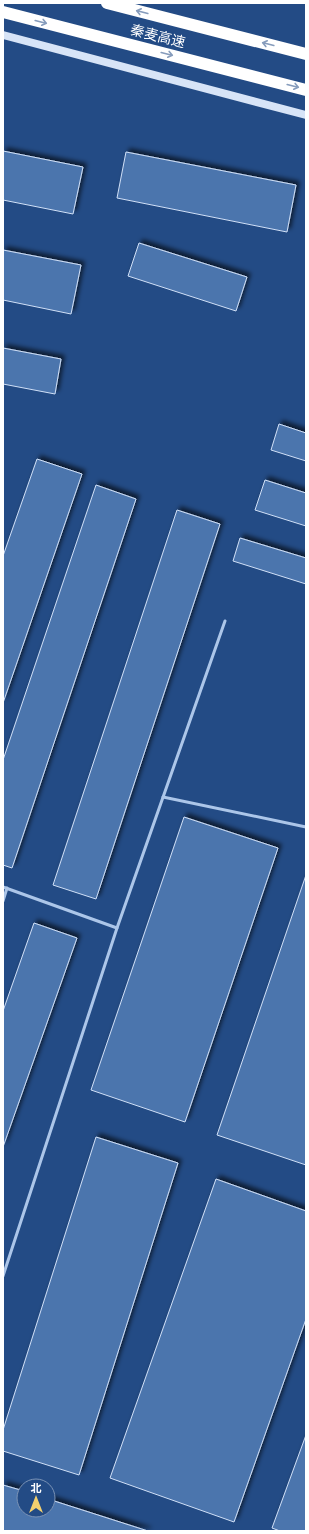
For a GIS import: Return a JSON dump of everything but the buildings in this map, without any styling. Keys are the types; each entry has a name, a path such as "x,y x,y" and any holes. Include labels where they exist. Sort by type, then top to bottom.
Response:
{"highway":[{"name":"秦麦高速","path":"107,3 306,54"},
{"name":"秦麦高速","path":"3,12 306,90"}],"main road":[{"path":"3,35 306,115"}],"lane":[{"path":"3,1276 117,928 224,621"},
{"path":"163,797 306,827"},
{"path":"3,887 117,928"},
{"path":"3,901 8,888"}]}
